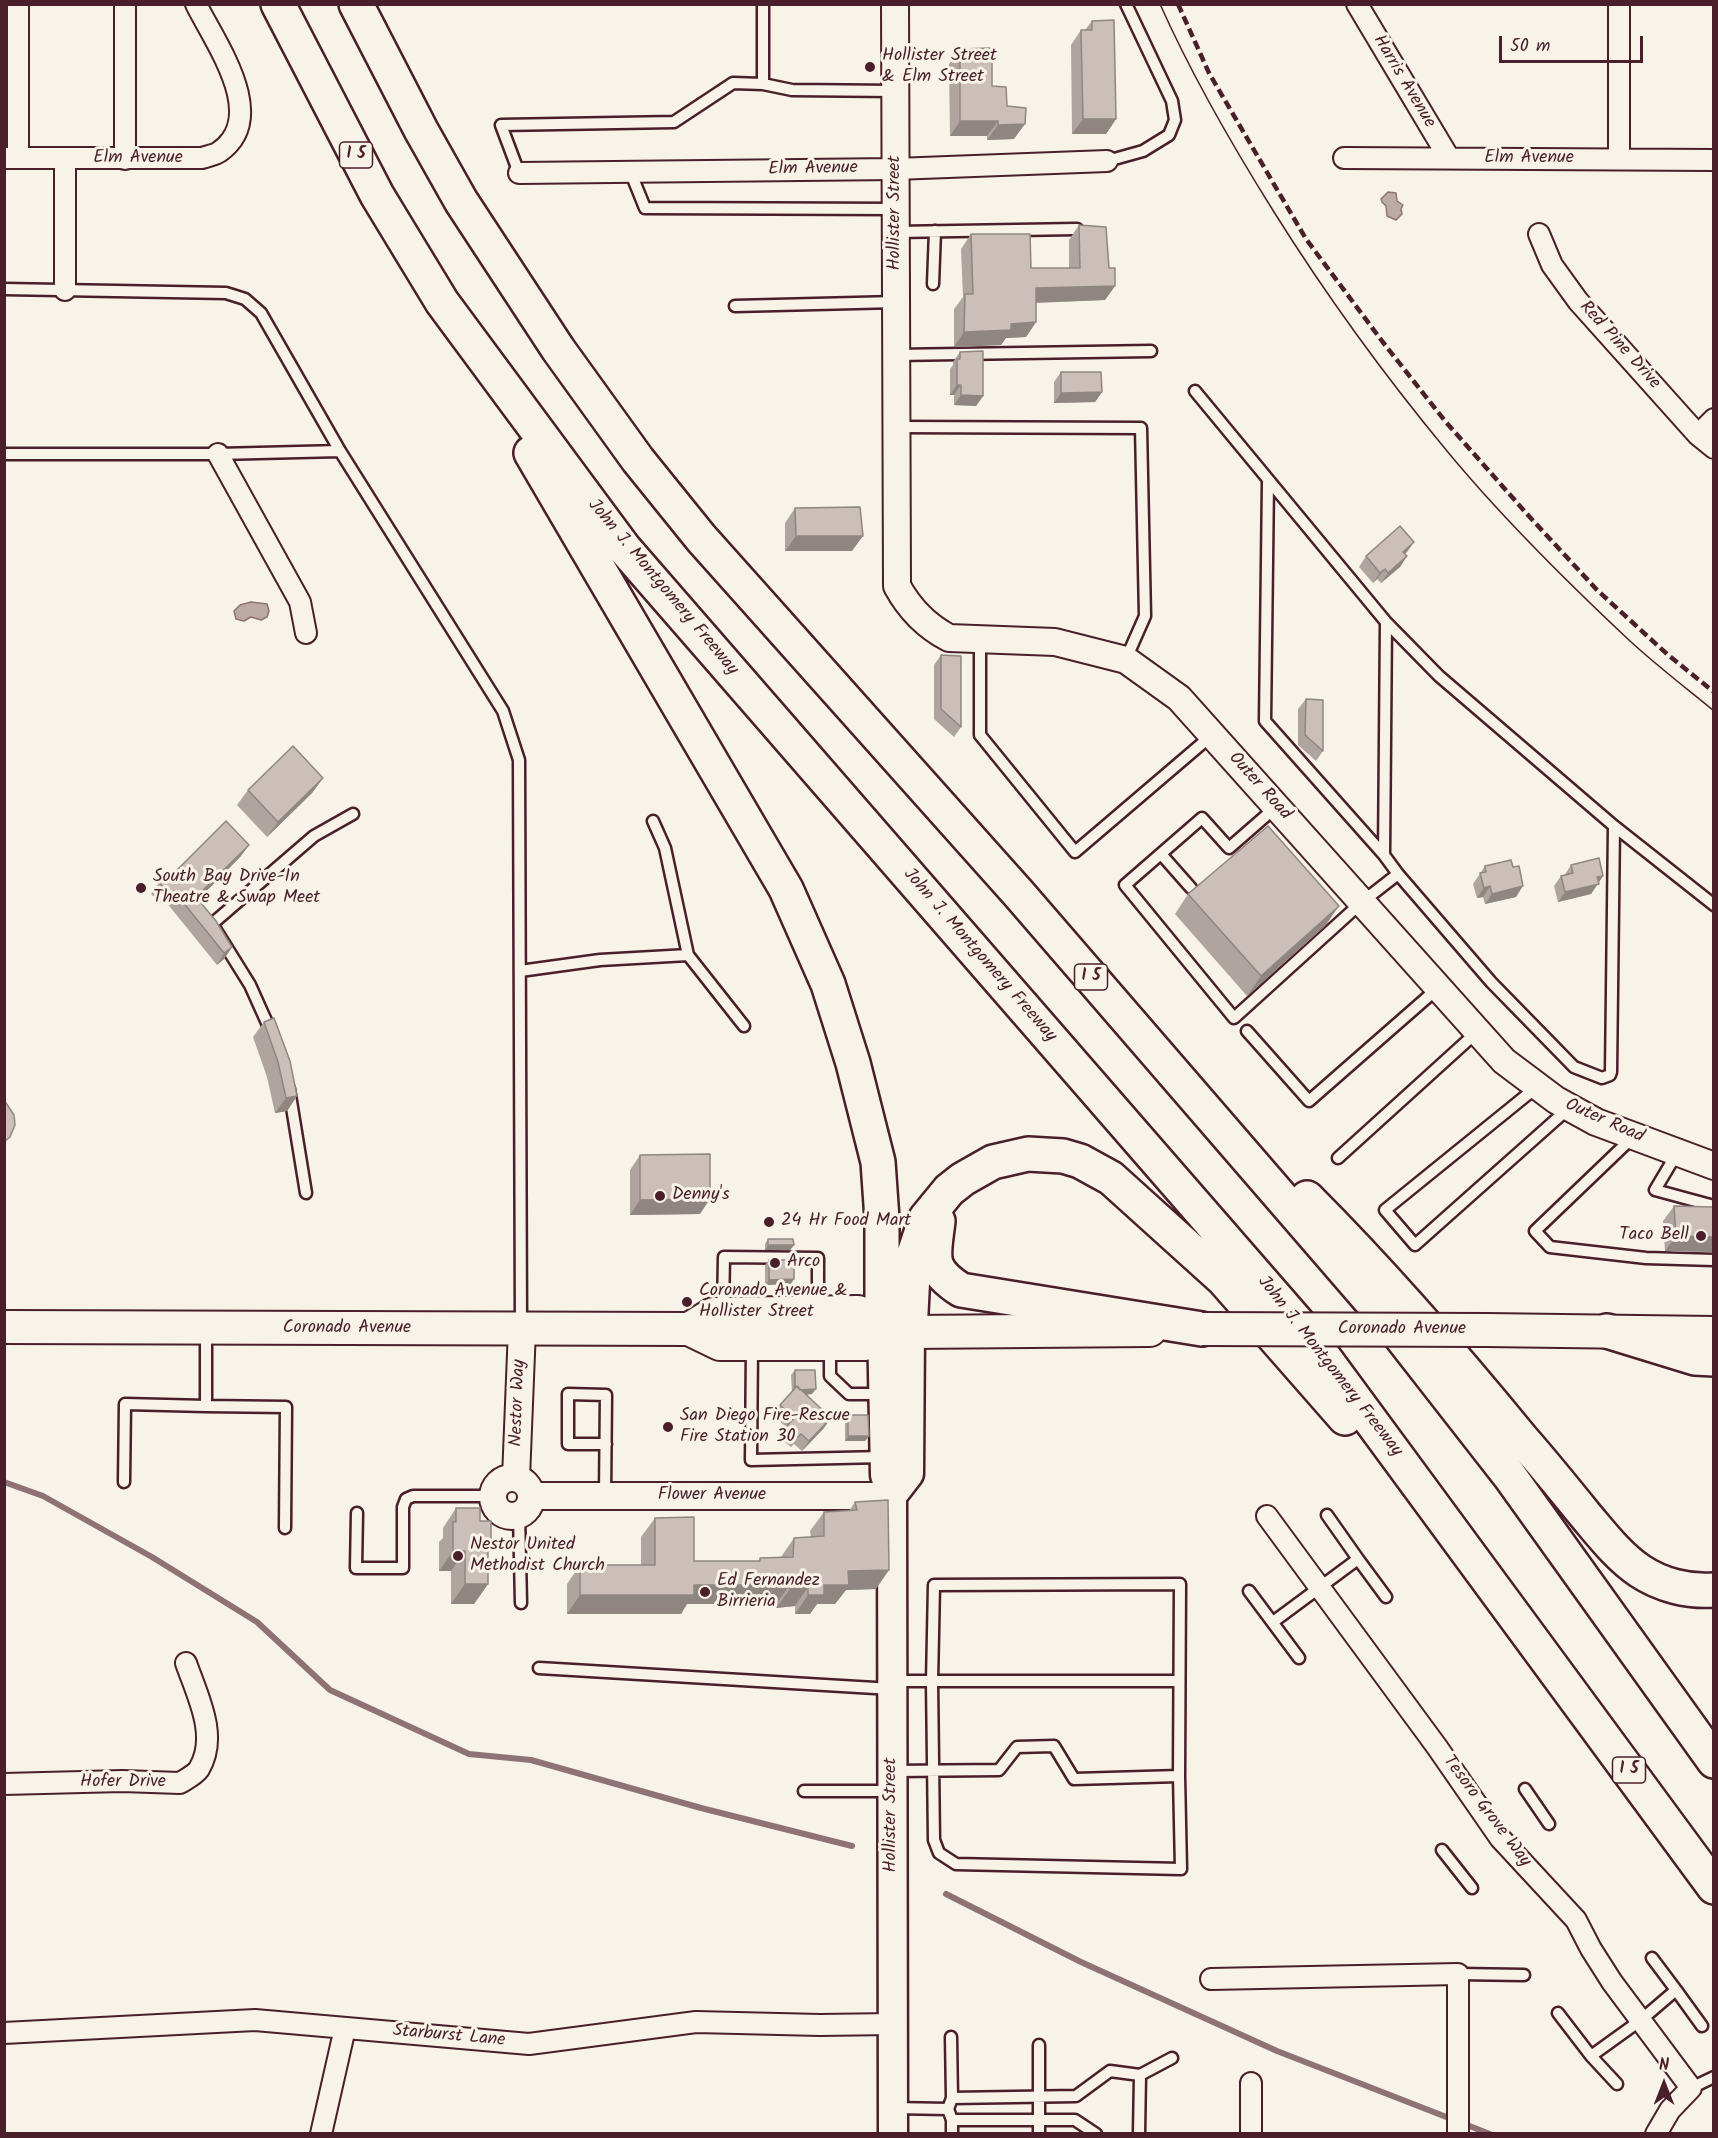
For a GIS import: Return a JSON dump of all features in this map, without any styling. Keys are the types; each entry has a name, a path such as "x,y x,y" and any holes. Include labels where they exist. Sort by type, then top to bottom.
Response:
{"highway":[{"name":"John J. Montgomery Freeway","path":"278,4 377,195 442,302 624,548 1304,1330 1713,1887"},
{"name":"I 5","path":"356,4 421,130 461,201 565,358 638,460 701,538 1019,894 1395,1329 1509,1475 1713,1761"},
{"path":"378,4 396,47 421,130"},
{"path":"442,302 786,889 799,917 828,984 853,1063 878,1162 892,1331"},
{"path":"1109,999 1345,1236 1477,1384 1602,1535 1625,1559 1639,1571 1671,1586 1689,1590 1713,1590"},
{"path":"892,1331 926,1218 963,1179 993,1162 1028,1154 1045,1154 1071,1159 1096,1168 1111,1178 1224,1280 1343,1414 1404,1491 1543,1653"},
{"path":"938,1204 935,1258 938,1271 947,1281 961,1290 1202,1329"},
{"path":"1607,1331 1695,1358 1713,1359"}],"main road":[{"name":"Coronado Avenue","path":"689,1329 713,1314 858,1312 892,1331"},
{"name":"Coronado Avenue","path":"4,1327 689,1329 720,1344 864,1344 892,1331 1202,1329 1713,1333"},
{"name":"Hollister Street","path":"892,1331 884,1394 885,1475 892,1496 893,2121"},
{"path":"892,1331 909,1474 892,1496"}],"street":[{"path":"11,158 18,4"},
{"path":"125,4 125,159"},
{"name":"Elm Avenue","path":"11,158 202,158 219,152 233,137 240,124 241,108 233,77 196,4"},
{"name":"Hollister Street","path":"896,4 896,424"},
{"name":"Harris Avenue","path":"1357,4 1449,158"},
{"path":"1619,4 1619,159"},
{"name":"Elm Avenue","path":"1344,158 1713,160"},
{"path":"65,159 65,290"},
{"name":"Elm Avenue","path":"519,173 895,169 1107,161"},
{"name":"Red Pine Drive","path":"1539,234 1552,265 1578,301 1698,435 1713,448"},
{"path":"1698,435 1713,419"},
{"name":"Outer Road","path":"896,424 897,586 906,602 934,630 949,638 1055,642 1126,660 1179,698 1504,1060 1570,1108 1596,1122 1713,1166"},
{"path":"218,454 300,602 306,633"},
{"name":"Nestor Way","path":"522,1329 522,1496"},
{"path":"493,1496 494,1490 503,1480 522,1496"},
{"name":"Flower Avenue","path":"522,1496 892,1496"},
{"name":"Tesoro Grove Way","path":"1268,1516 1437,1747 1500,1838 1576,1920 1591,1949 1691,2088"},
{"name":"Hofer Drive","path":"4,1784 122,1781 180,1783 198,1771 206,1750 206,1726 186,1663"},
{"path":"1211,1979 1458,1974 1458,2133"},
{"name":"Starburst Lane","path":"4,2033 255,2020 528,2044 696,2022 893,2024"},
{"path":"321,2133 345,2028"},
{"path":"1251,2083 1251,2133"},
{"path":"1656,2133 1670,2110 1691,2088"}],"lane":[{"path":"763,4 763,84"},
{"path":"1107,161 1143,151 1161,141 1169,135 1174,120 1172,101 1126,4"},
{"path":"519,173 501,125 674,122 733,83 763,84 792,90 895,91"},
{"path":"630,171 645,208 896,220 935,231 1077,229"},
{"path":"933,284 935,231"},
{"path":"4,289 226,293 245,299 261,313 340,451 503,711 519,760 522,1329"},
{"path":"735,306 896,302"},
{"path":"896,356 1151,351"},
{"path":"1195,391 1386,622 1439,676 1614,826 1713,905"},
{"path":"896,424 1141,428 1145,616 1126,660"},
{"path":"4,454 218,454 340,451"},
{"path":"1268,482 1265,721 1384,855 1491,982 1574,1067 1602,1078 1610,1076 1611,1072 1614,826"},
{"path":"1384,855 1386,622"},
{"path":"980,639 980,735 1075,852 1212,735"},
{"path":"1277,807 1230,848 1202,818 1125,885 1234,1018 1362,902 1398,874"},
{"path":"276,1046 250,985 212,924 314,836 353,813"},
{"path":"653,821 665,848 687,955 744,1026"},
{"path":"1161,854 1191,888"},
{"path":"520,971 600,960 687,955"},
{"path":"1247,1031 1309,1101 1439,987"},
{"path":"1338,1158 1478,1031"},
{"path":"286,1075 292,1098 306,1193"},
{"path":"1538,1086 1385,1210 1415,1245 1570,1108"},
{"path":"1634,1136 1535,1231 1550,1247 1646,1258 1713,1260"},
{"path":"1677,1152 1655,1190 1713,1206"},
{"path":"723,1314 724,1257 818,1258 818,1313"},
{"path":"206,1328 206,1406"},
{"path":"752,1344 751,1460 885,1457"},
{"path":"830,1344 830,1376 849,1394 884,1394"},
{"path":"605,1496 606,1444 606,1395 568,1394 568,1444 606,1444"},
{"path":"124,1482 125,1404 286,1407 285,1528"},
{"path":"357,1514 356,1568 403,1568 406,1499 413,1496 493,1496"},
{"path":"521,1603 522,1496"},
{"path":"1327,1515 1386,1598"},
{"path":"1273,1622 1358,1559"},
{"path":"1180,1584 1179,1681 1181,1869 956,1864 939,1853 934,1840 932,1682 934,1585 1180,1584"},
{"path":"1250,1591 1299,1658"},
{"path":"539,1668 892,1685 932,1682 1179,1681"},
{"path":"804,1791 892,1781 933,1771 999,1770 1017,1747 1054,1746 1074,1779 1179,1776"},
{"path":"1525,1789 1549,1824"},
{"path":"1442,1850 1472,1888"},
{"path":"1652,1958 1702,2026"},
{"path":"1458,1974 1524,1975"},
{"path":"1592,2056 1641,2020 1676,1990"},
{"path":"1558,2013 1617,2084"},
{"path":"951,2037 952,2098 948,2109 952,2120 952,2133"},
{"path":"1039,2045 1039,2133"},
{"path":"952,2098 1076,2096 1110,2071 1140,2075 1172,2058"},
{"path":"1139,2133 1140,2075"},
{"path":"1691,2088 1713,2077"},
{"path":"893,2121 948,2109"},
{"path":"952,2120 1075,2120 1096,2133"}],"shaded area":[{"path":"1388,192 1396,193 1397,201 1403,205 1402,214 1396,220 1387,216 1386,206 1381,199"},
{"path":"251,602 267,604 269,611 267,617 261,620 251,617 244,621 236,619 234,611 240,605"}],"building":[{"path":"1114,20 1116,119 1083,119 1081,30 1092,30 1092,21"},
{"path":"992,48 992,86 1006,87 1007,106 1026,108 1025,124 998,125 998,121 960,121 960,49"},
{"path":"1079,225 1106,227 1109,268 1115,268 1115,286 1036,288 1036,322 1011,324 1011,330 964,332 965,294 973,294 971,234 1030,234 1031,268 1080,268"},
{"path":"983,351 983,396 961,395 961,385 957,385 957,359 960,359 960,352"},
{"path":"1061,372 1101,372 1102,392 1061,393"},
{"path":"860,507 863,536 796,536 795,508"},
{"path":"1400,526 1414,542 1403,552 1407,556 1388,573 1385,569 1380,573 1366,556"},
{"path":"941,655 961,656 961,727 941,709"},
{"path":"1306,699 1323,700 1323,751 1305,735"},
{"path":"293,746 323,778 278,822 248,790"},
{"path":"226,821 249,845 196,897 216,921 232,947 224,953 174,891 171,894 159,883 170,871 173,874"},
{"path":"1268,826 1339,906 1261,976 1188,894"},
{"path":"1599,858 1603,876 1597,877 1599,884 1565,892 1561,876 1573,873 1571,865"},
{"path":"1511,860 1513,867 1519,866 1523,886 1492,894 1490,886 1484,888 1480,873 1486,872 1485,866"},
{"path":"274,1018 290,1061 297,1096 286,1098 278,1062 264,1022"},
{"path":"4,1100 14,1115 15,1125 10,1137 4,1142"},
{"path":"710,1154 710,1199 640,1200 640,1155"},
{"path":"1674,1206 1713,1207 1713,1237 1676,1236"},
{"path":"768,1239 793,1239 794,1245 768,1245"},
{"path":"769,1260 794,1260 794,1279 769,1280"},
{"path":"795,1370 815,1370 816,1389 800,1390 797,1386 795,1388"},
{"path":"797,1386 831,1418 809,1441 801,1434 798,1437 786,1427 794,1418 780,1405"},
{"path":"848,1415 868,1415 869,1436 848,1436"},
{"path":"888,1500 889,1570 848,1571 849,1585 824,1585 824,1595 808,1595 808,1587 790,1589 790,1585 694,1585 694,1595 580,1595 580,1565 655,1565 655,1518 694,1517 694,1561 760,1561 760,1558 793,1557 794,1538 824,1536 824,1512 857,1510 855,1502"},
{"path":"456,1508 480,1508 480,1521 491,1521 488,1584 465,1584 465,1551 453,1551 453,1522 456,1522"}],"waterway":[{"path":"4,1482 43,1496 152,1557 257,1622 330,1690 469,1754 531,1760 701,1808 852,1846"},
{"path":"946,1894 1081,1962 1277,2051 1490,2134"}],"tram line":[{"path":"1160,4 1199,84 1258,187 1335,304 1401,393 1490,501 1582,596 1630,641 1714,711"}],"railway":[{"path":"1178,4 1209,73 1306,239 1382,341 1445,421 1597,590 1667,654 1714,692"}],"place":[{"name":"Hollister Street & Elm Street","path":"870,67"},
{"name":"South Bay Drive-In Theatre & Swap Meet","path":"141,888"},
{"name":"Denny's","path":"660,1196"},
{"name":"24 Hr Food Mart","path":"769,1222"},
{"name":"Taco Bell","path":"1701,1236"},
{"name":"Arco","path":"775,1263"},
{"name":"Coronado Avenue & Hollister Street","path":"687,1302"},
{"name":"San Diego Fire-Rescue Fire Station 30","path":"668,1427"},
{"name":"Nestor United Methodist Church","path":"458,1556"},
{"name":"Ed Fernandez Birrieria","path":"705,1592"}]}
